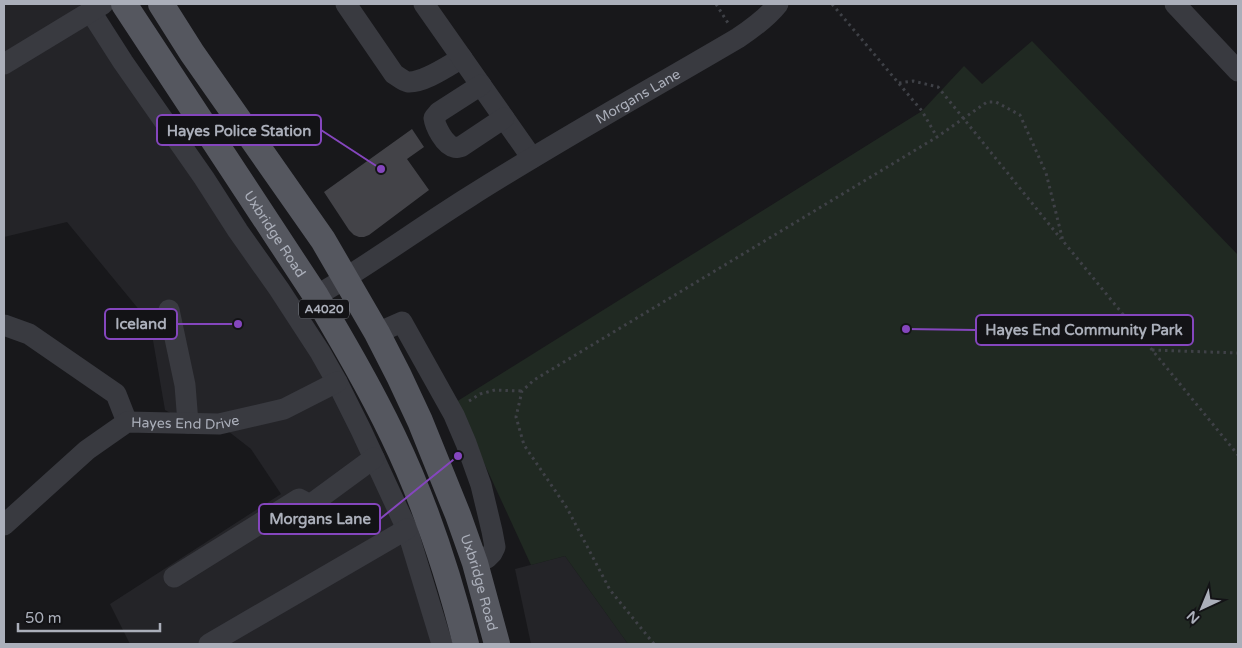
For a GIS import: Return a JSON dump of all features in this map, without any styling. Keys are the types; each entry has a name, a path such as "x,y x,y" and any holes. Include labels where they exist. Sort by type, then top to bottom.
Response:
{"main road":[{"name":"Uxbridge Road","path":"124,4 316,296 362,376 394,438 431,528 466,644"},
{"name":"Uxbridge Road","path":"161,4 203,69 323,240 377,333 399,376 458,515 475,563 497,644"}],"street":[{"path":"346,4 394,74 402,80 409,82 424,79 462,58"},
{"path":"424,4 532,158"},
{"name":"Morgans Lane","path":"316,296 532,158 738,38 768,15 778,4"},
{"path":"1175,4 1238,71"},
{"path":"4,64 97,8 123,62 279,289 337,382 407,529 442,644"},
{"path":"481,85 439,112 434,118 435,124 447,145 454,148 462,146 504,118"},
{"path":"169,310 185,385 188,424"},
{"path":"377,333 402,322 454,415 466,443 480,484 495,546 487,558 475,563"},
{"path":"4,325 29,334 116,394 127,422"},
{"name":"Hayes End Drive","path":"4,525 87,450 127,422 219,424 284,409 337,382"},
{"path":"174,577 299,499 310,504 374,458"},
{"path":"209,644 407,529"}],"path":[{"path":"832,4 922,111 937,137"},
{"path":"899,83 913,81 938,87 1238,455"},
{"path":"654,644 610,590 567,508 524,445 516,417 522,391 534,380 937,137 987,102 996,102 1020,115 1046,173 1063,241"},
{"path":"1152,350 1238,354"},
{"path":"454,415 458,408 480,394 495,390 522,391"}],"shaded area":[{"path":"4,4 79,4 338,394 405,546 432,644 130,644 110,604 281,494 251,449 219,424 188,423 165,410 150,323 67,222 4,237"},
{"path":"1032,41 1238,255 1238,644 628,644 565,556 531,565 456,402 922,111 964,66 982,84"},
{"path":"565,556 628,644 531,644 515,569"}],"building":[{"path":"412,129 424,147 407,159 429,190 369,235 359,237 354,235 324,192"}],"place":[{"name":"Hayes Police Station","path":"381,169"},
{"name":"Iceland","path":"238,324"},
{"name":"Hayes End Community Park","path":"906,329"},
{"name":"Morgans Lane","path":"458,456"}]}
